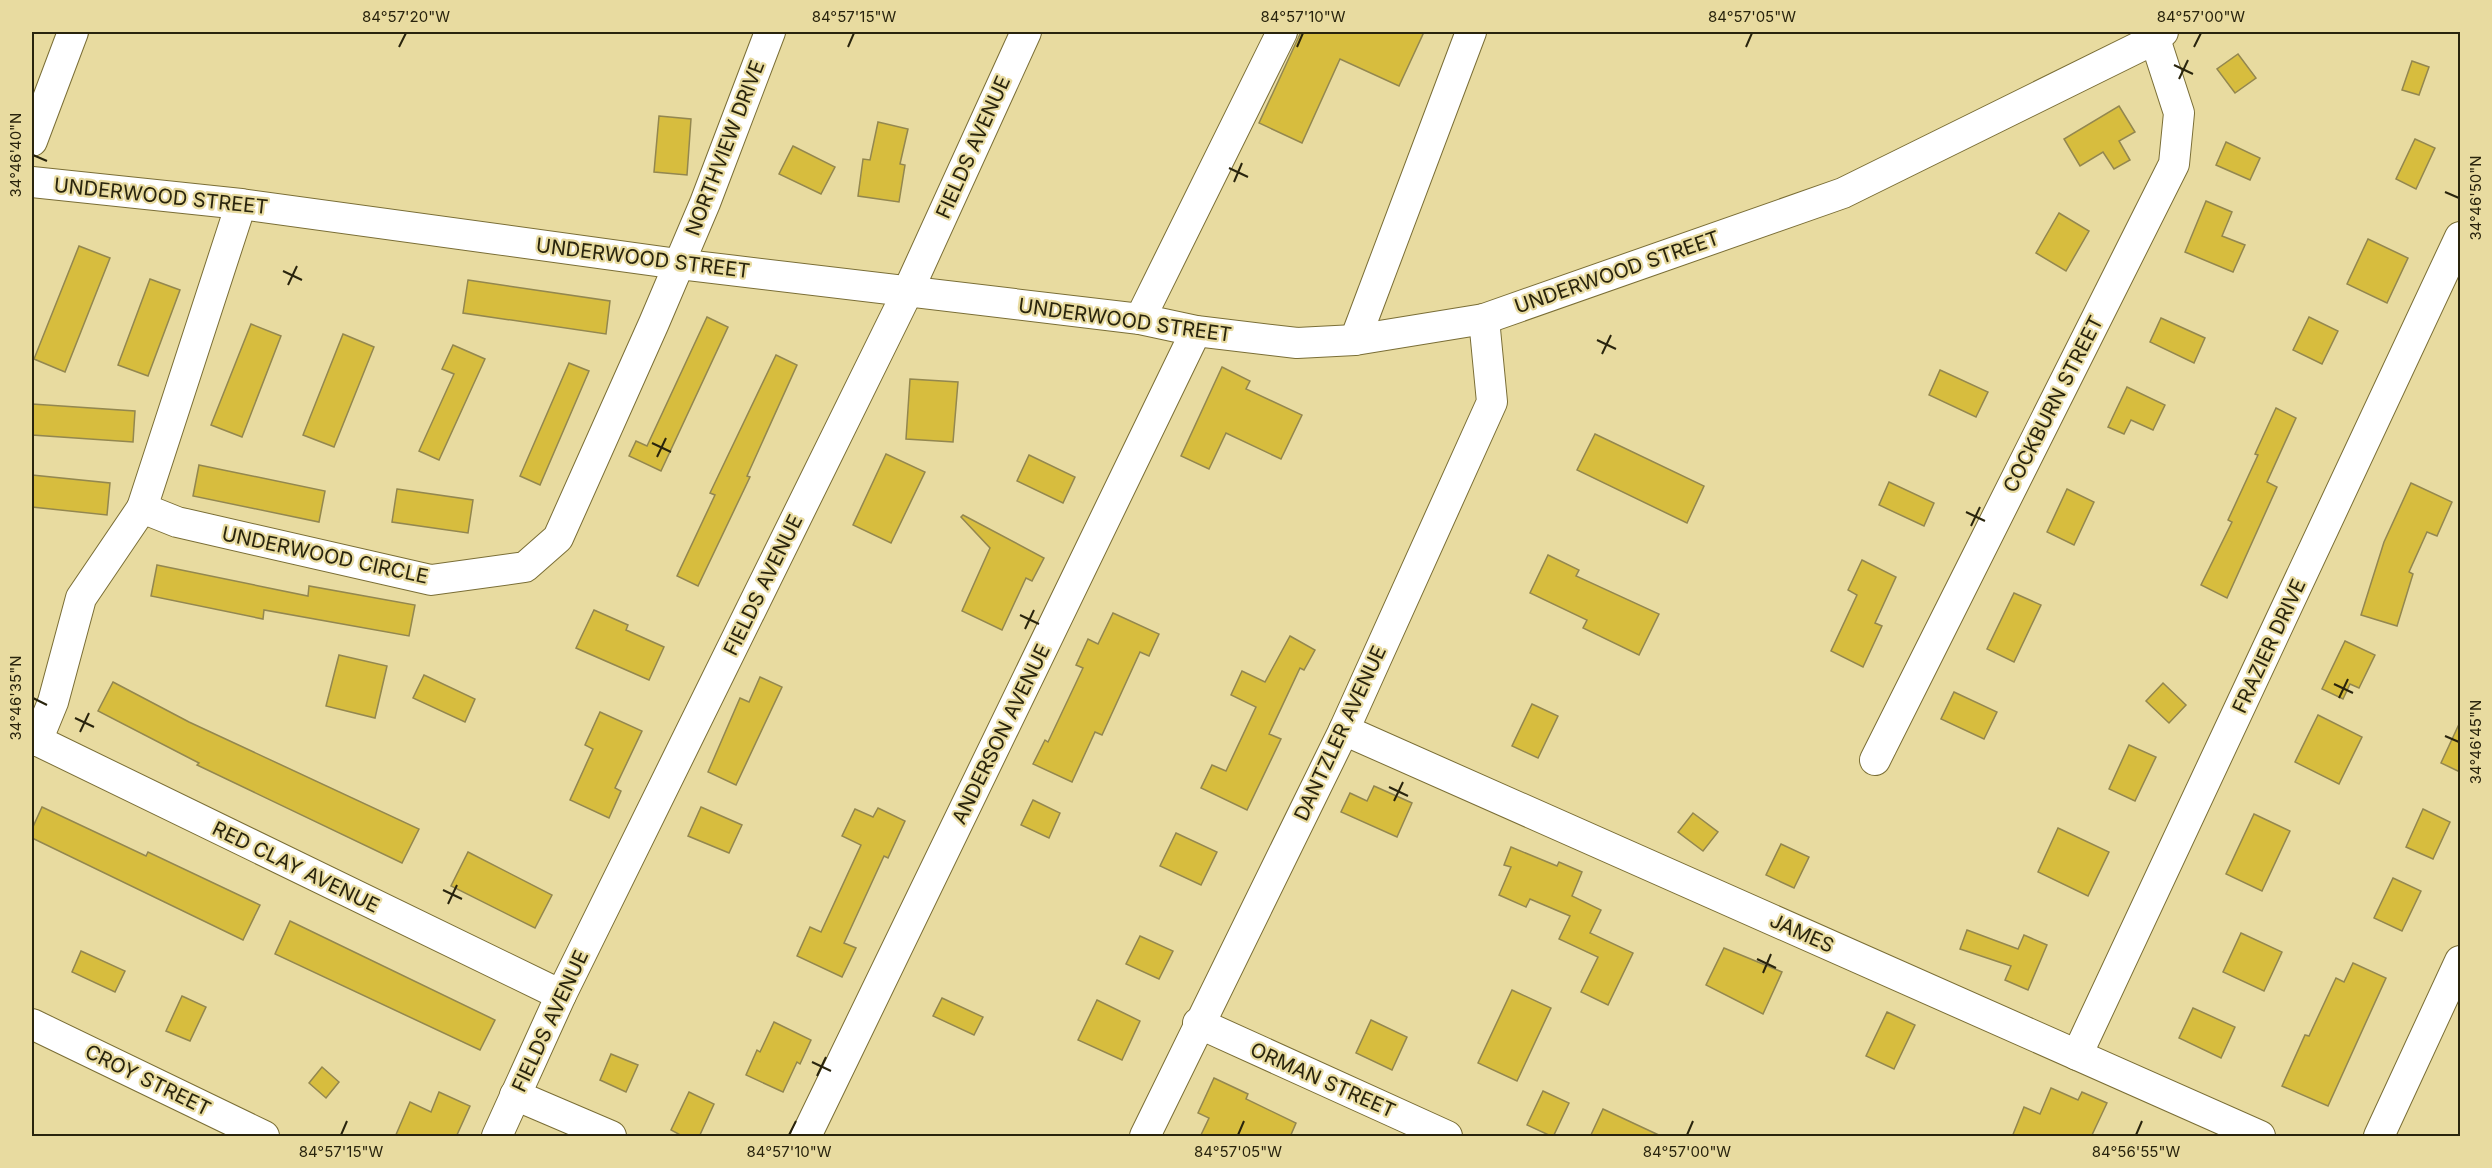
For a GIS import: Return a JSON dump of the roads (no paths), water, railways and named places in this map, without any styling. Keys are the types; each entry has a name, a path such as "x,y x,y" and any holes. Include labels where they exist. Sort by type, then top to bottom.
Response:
{"street":[{"path":"32,141 73,32"},
{"name":"NORTHVIEW DRIVE","path":"678,264 705,203 770,32"},
{"name":"FIELDS AVENUE","path":"497,1137 561,995 908,291 1026,32"},
{"path":"1140,320 1282,32"},
{"path":"1355,340 1471,32"},
{"name":"UNDERWOOD STREET","path":"32,182 242,204 678,264 1140,320 1197,331 1297,343 1355,340 1484,319 1843,193 2159,35"},
{"name":"COCKBURN STREET","path":"1875,760 2174,164 2179,113 2159,35"},
{"path":"34,740 52,702 81,598 142,508 242,204"},
{"name":"FRAZIER DRIVE","path":"2077,1055 2460,237"},
{"name":"UNDERWOOD CIRCLE","path":"142,508 177,522 430,580 525,567 558,538 678,264"},
{"name":"DANTZLER AVENUE","path":"1145,1137 1198,1023 1344,730 1492,402 1484,319"},
{"name":"ANDERSON AVENUE","path":"806,1137 1197,331"},
{"name":"JAMES","path":"1344,730 2260,1137"},
{"name":"RED CLAY AVENUE","path":"34,740 561,995"},
{"path":"2379,1137 2460,961"},
{"name":"ORMAN STREET","path":"1198,1023 1447,1137"},
{"name":"CROY STREET","path":"32,1024 264,1137"},
{"path":"515,1095 611,1137"}]}
